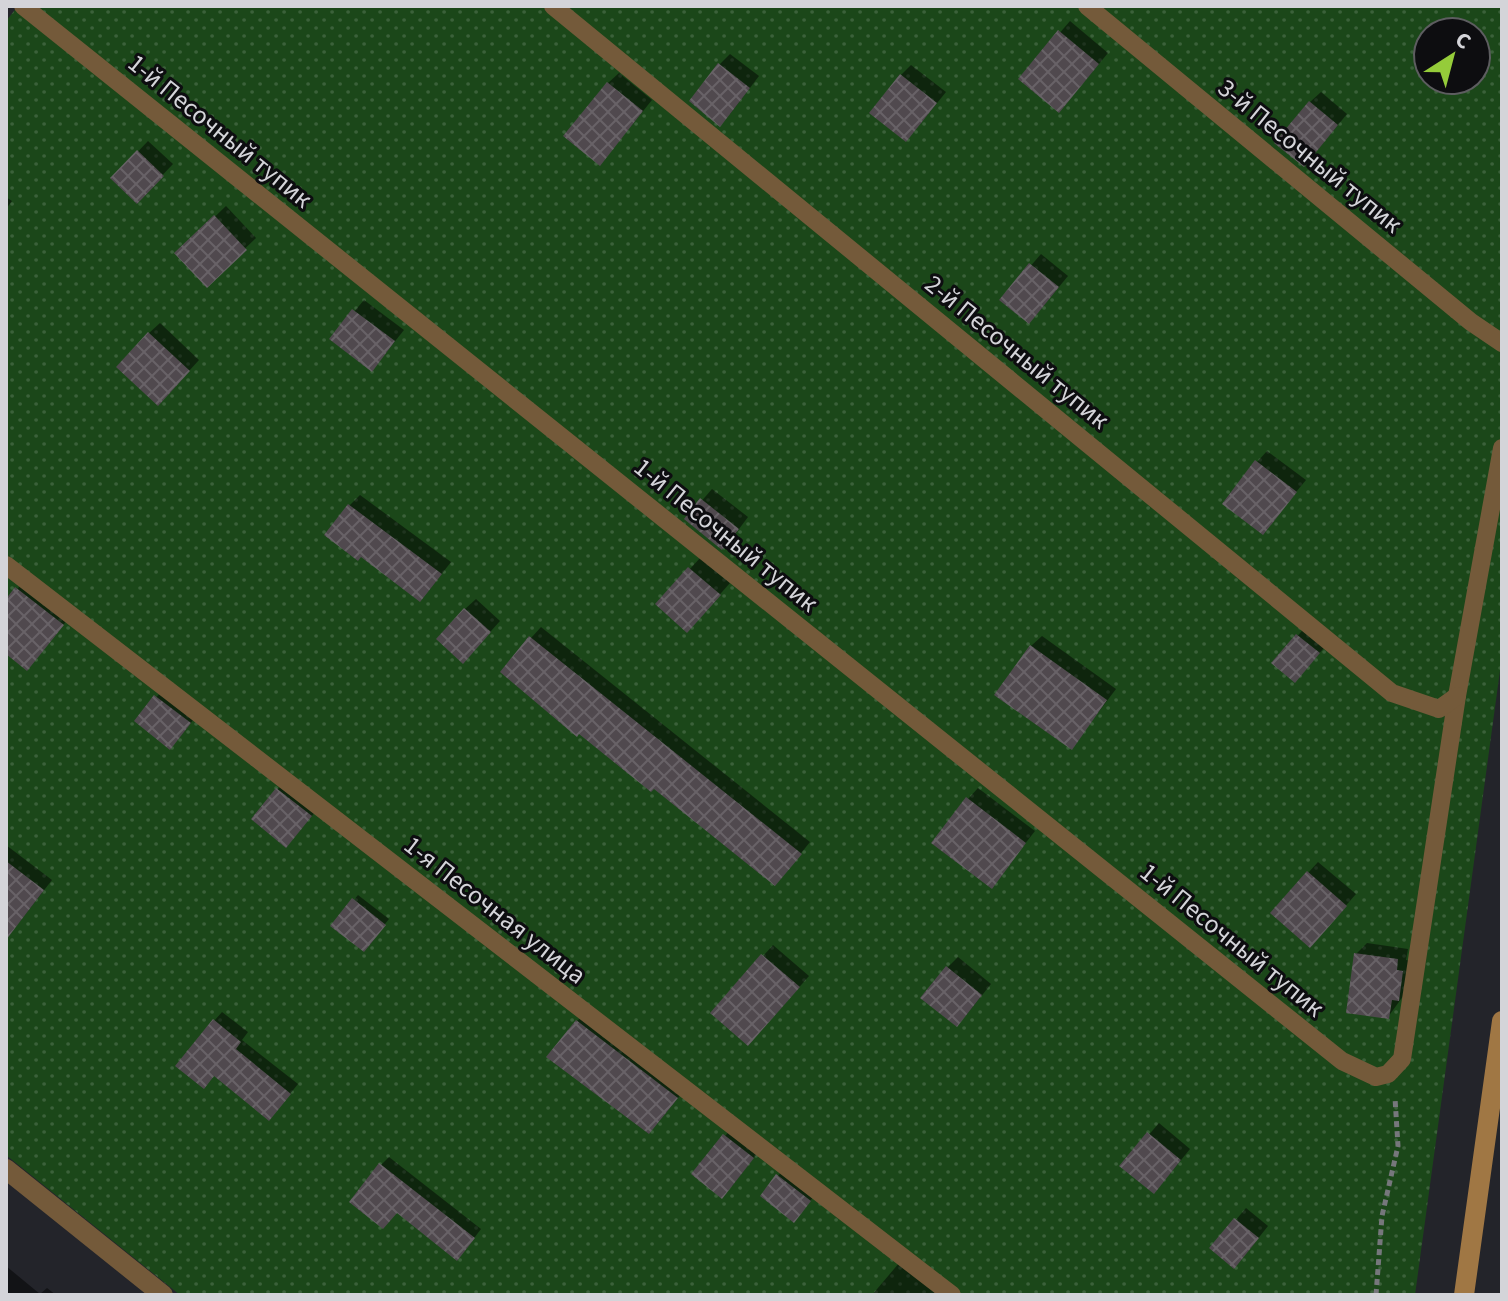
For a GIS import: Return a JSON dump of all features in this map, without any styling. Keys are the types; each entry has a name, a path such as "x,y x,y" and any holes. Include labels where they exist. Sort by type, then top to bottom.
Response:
{"main road":[{"path":"1464,1295 1502,1021"}],"street":[{"path":"6,1169 163,1295"}],"lane":[{"name":"1-й Песочный тупик","path":"23,6 1342,1061 1376,1077 1388,1074"},
{"name":"2-й Песочный тупик","path":"553,6 1392,693 1439,709 1457,696"},
{"name":"3-й Песочный тупик","path":"1087,6 1471,322 1502,343"},
{"path":"1388,1074 1402,1059 1457,696 1502,448"},
{"name":"1-я Песочная улица","path":"6,565 952,1295"}],"path":[{"path":"1376,1295 1382,1216 1398,1146 1395,1099 1388,1074"}],"green space":[{"path":"18,6 1502,6 1502,656 1415,1295 180,1295 6,1155 6,21"}],"building":[{"path":"1058,30 1099,64 1059,113 1018,79"},
{"path":"718,63 750,88 720,127 689,101"},
{"path":"900,74 937,103 906,142 869,113"},
{"path":"607,82 643,111 600,166 563,136"},
{"path":"1309,101 1338,125 1304,167 1274,143"},
{"path":"137,150 164,176 137,204 110,178"},
{"path":"214,215 247,250 207,288 174,253"},
{"path":"1029,263 1059,287 1029,324 999,300"},
{"path":"352,309 395,341 372,372 329,339"},
{"path":"148,332 190,371 158,406 116,367"},
{"path":"1255,460 1297,492 1263,535 1222,504"},
{"path":"700,498 739,529 722,550 684,519"},
{"path":"348,504 442,574 420,602 361,557 358,561 324,535"},
{"path":"688,567 721,595 687,633 655,604"},
{"path":"15,587 64,625 27,671 6,654 6,599"},
{"path":"464,608 491,632 463,664 436,639"},
{"path":"1296,634 1320,653 1295,683 1271,663"},
{"path":"529,636 802,854 775,886 654,789 651,792 579,734 577,737 500,672"},
{"path":"1030,645 1107,700 1072,750 994,695"},
{"path":"154,695 191,723 170,750 134,721"},
{"path":"276,788 312,816 286,848 251,819"},
{"path":"966,797 1026,843 992,889 931,843"},
{"path":"6,861 44,890 6,940"},
{"path":"1307,871 1347,906 1310,948 1270,913"},
{"path":"352,898 386,925 364,952 330,926"},
{"path":"1354,953 1398,959 1397,970 1403,971 1399,1001 1392,1000 1389,1019 1346,1013"},
{"path":"761,954 800,987 748,1046 710,1013"},
{"path":"946,966 982,995 957,1027 920,998"},
{"path":"213,1019 241,1042 236,1049 291,1094 269,1121 214,1076 204,1089 175,1066"},
{"path":"576,1020 678,1098 649,1134 546,1057"},
{"path":"1147,1132 1181,1160 1154,1194 1119,1166"},
{"path":"723,1134 754,1158 722,1199 691,1174"},
{"path":"379,1163 475,1238 457,1261 397,1213 383,1229 349,1202"},
{"path":"776,1174 811,1201 794,1223 760,1196"},
{"path":"1234,1218 1259,1238 1234,1269 1209,1248"}]}
